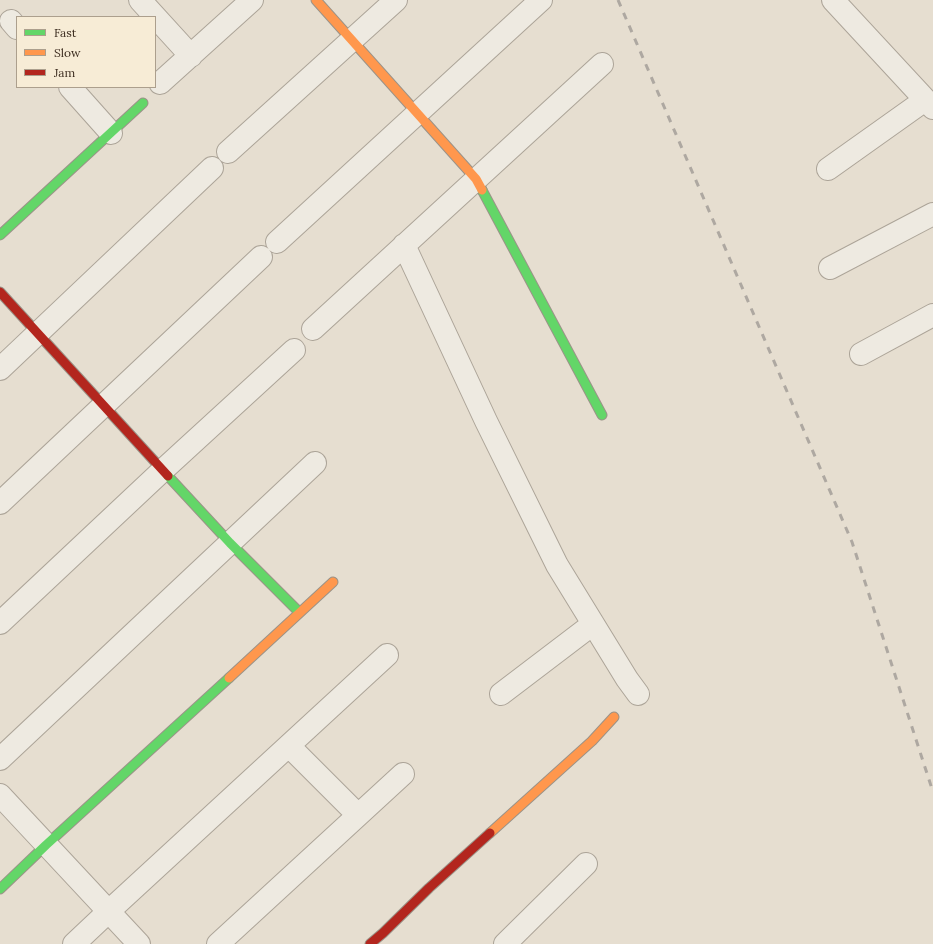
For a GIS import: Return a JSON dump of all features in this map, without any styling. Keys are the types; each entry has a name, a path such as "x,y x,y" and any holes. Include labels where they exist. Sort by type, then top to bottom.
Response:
{"street":[{"path":"140,0 155,16"},
{"path":"160,83 252,0"},
{"path":"316,0 476,179 602,415"},
{"path":"228,152 396,0"},
{"path":"277,242 541,0"},
{"path":"828,169 929,104 833,0"},
{"path":"156,18 191,56"},
{"path":"313,329 602,64"},
{"path":"71,88 111,132"},
{"path":"0,235 143,103"},
{"path":"0,369 212,168"},
{"path":"830,268 933,214"},
{"path":"404,245 486,421 557,565 627,680 638,694"},
{"path":"0,503 261,257"},
{"path":"0,292 230,543 299,612"},
{"path":"861,354 933,314"},
{"path":"0,623 163,470 294,350"},
{"path":"0,759 315,463"},
{"path":"0,889 333,582"},
{"path":"501,694 593,624"},
{"path":"74,944 387,656"},
{"path":"382,940 429,888 592,741 614,717"},
{"path":"289,746 358,815"},
{"path":"218,944 402,774"},
{"path":"0,795 139,944"},
{"path":"505,944 586,864"}],"railway":[{"path":"618,0 852,542 933,792"}],"traffic: fast":[{"path":"0,235 143,103"},
{"path":"482,190 602,415"},
{"path":"168,476 230,543 299,612"},
{"path":"0,889 229,678"}],"traffic: slow":[{"path":"316,0 476,179 482,190"},
{"path":"229,678 333,582"},
{"path":"490,833 592,741 614,717"}],"traffic: jam":[{"path":"0,292 168,476"},
{"path":"370,944 490,833"}]}
